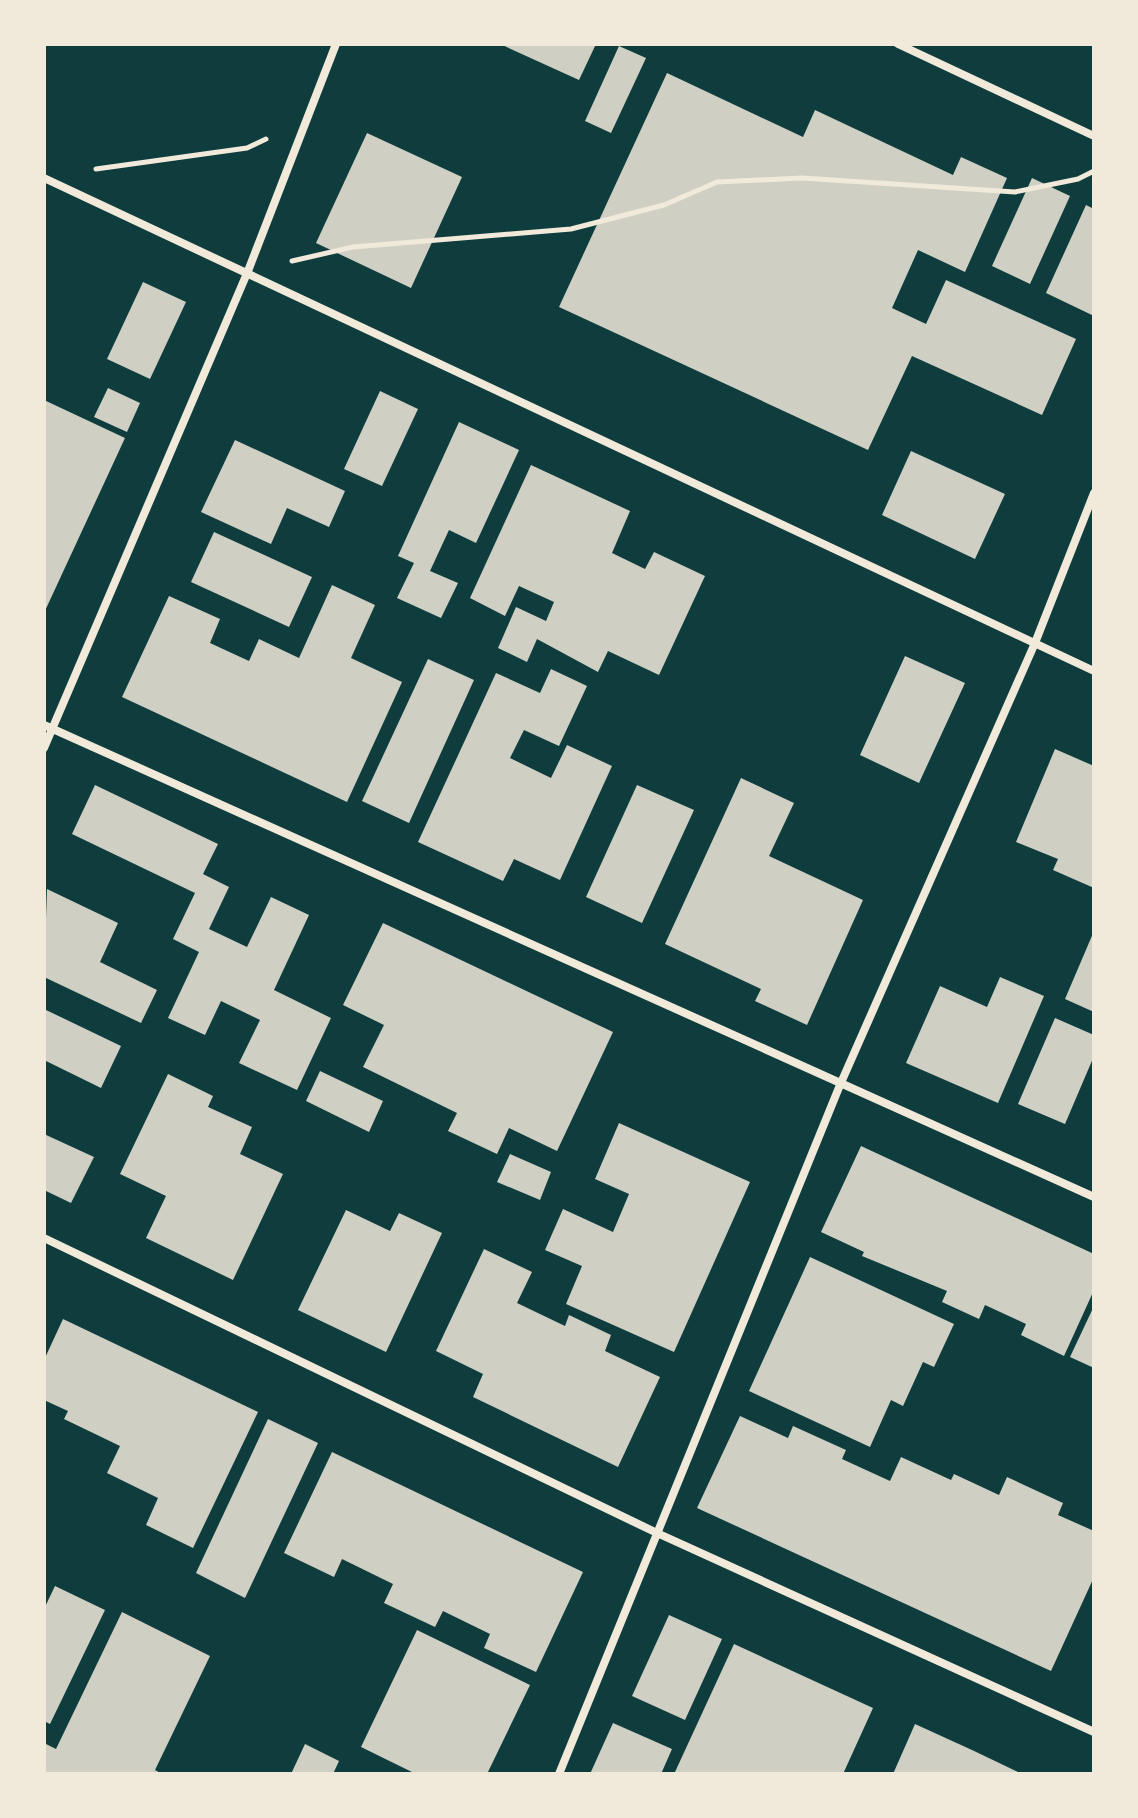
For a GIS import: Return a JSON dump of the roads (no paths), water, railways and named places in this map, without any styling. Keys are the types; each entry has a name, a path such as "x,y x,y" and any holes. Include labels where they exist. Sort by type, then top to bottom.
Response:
{"street":[{"path":"44,748 48,727 248,271 336,44"},
{"path":"898,44 1094,136"},
{"path":"46,179 248,271 1094,671"},
{"path":"559,1774 840,1085 1035,643 1094,493"},
{"path":"48,727 1094,1197"},
{"path":"44,1238 657,1533 1094,1732"}]}
